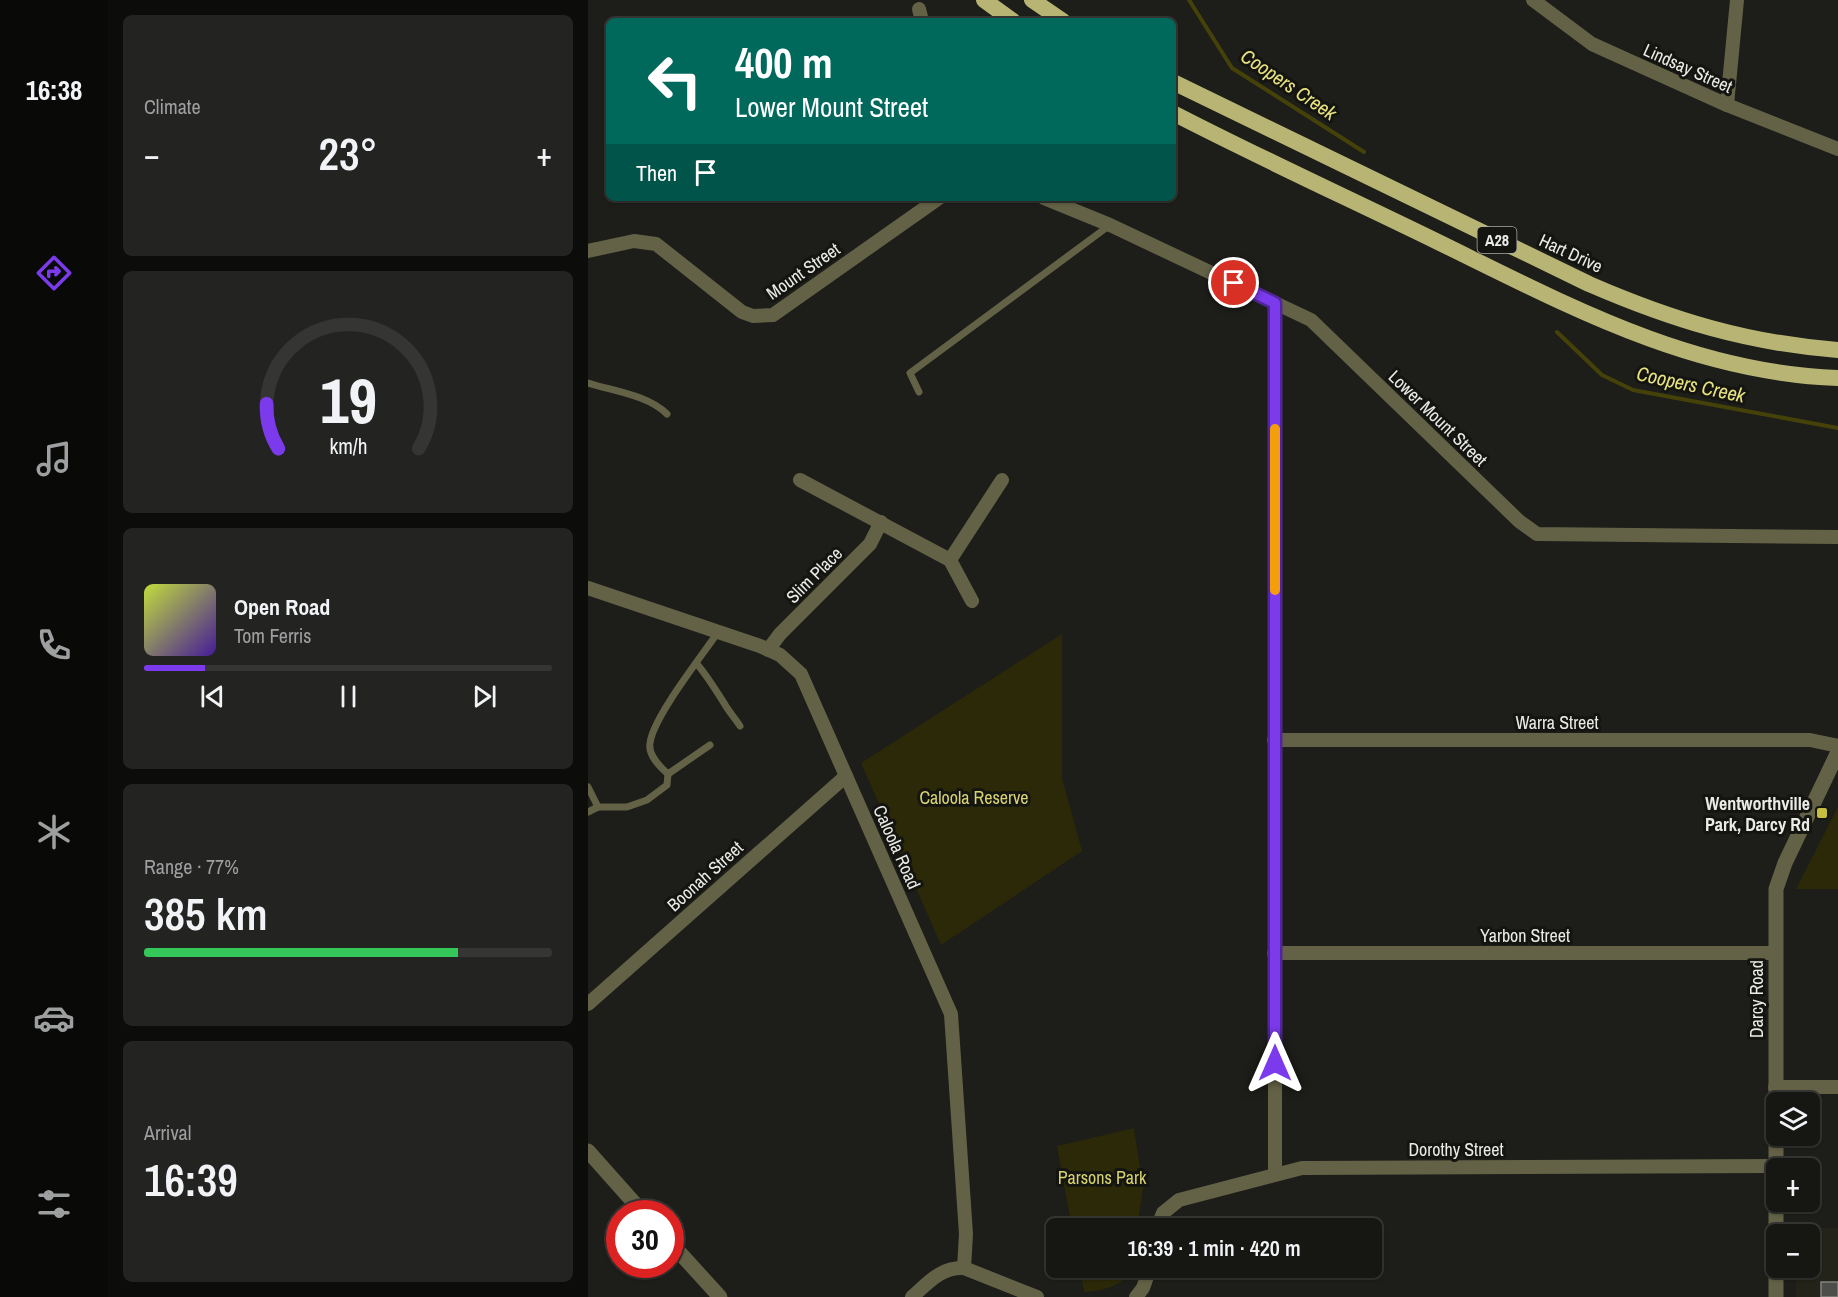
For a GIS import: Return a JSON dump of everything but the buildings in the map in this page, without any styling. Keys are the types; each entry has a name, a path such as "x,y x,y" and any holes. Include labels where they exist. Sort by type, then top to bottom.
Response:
{"highway":[{"path":"984,0 1009,18"},
{"path":"1032,0 1059,18"},
{"name":"Hart Drive","path":"1176,82 1589,284 1649,310 1699,327 1756,340 1838,350"},
{"name":"A28","path":"1176,114 1626,332 1720,361 1775,372 1838,378"}],"street":[{"name":"Lindsay Street","path":"1533,0 1592,44 1727,105 1838,149"},
{"path":"1727,105 1737,0"},
{"name":"Mount Street","path":"588,251 634,241 656,244 742,312 763,317 773,315 935,201"},
{"name":"Lower Mount Street","path":"1051,201 1110,225 1311,320 1519,521 1537,534 1838,537"},
{"path":"1275,303 1275,1173"},
{"path":"800,480 950,560 972,601"},
{"path":"950,560 1002,480"},
{"name":"Slim Place","path":"768,650 870,544 881,522"},
{"name":"Caloola Road","path":"588,588 768,650 780,655 801,674 951,1014 966,1234 964,1268"},
{"name":"Warra Street","path":"1275,740 1810,740 1838,746"},
{"name":"Darcy Road","path":"1775,1158 1777,880 1838,752"},
{"name":"Boonah Street","path":"588,1004 846,776"},
{"name":"Yarbon Street","path":"1274,953 1775,953"},
{"path":"1775,1087 1838,1087"},
{"path":"588,1151 632,1200"},
{"name":"Dorothy Street","path":"1161,1218 1162,1214 1179,1200 1275,1173 1302,1168 1766,1166"},
{"path":"684,1257 720,1297"},
{"path":"912,1297 942,1272 964,1268 1037,1297"},
{"path":"1136,1297 1146,1278"},
{"path":"1776,1278 1776,1297"}],"lane":[{"path":"919,392 910,373 1110,225"},
{"path":"588,384 645,400 660,407 667,414"},
{"path":"588,812 598,807 627,807 647,800 667,785 668,774 652,755 650,745 652,736 660,719 718,632"},
{"path":"697,664 712,681 725,706 733,713 740,726"},
{"path":"668,774 710,745"},
{"path":"588,787 598,807"}],"shaded area":[{"path":"1820,1228 1838,1228 1838,1297 1796,1297 1796,1278 1820,1278"}],"green space":[{"name":"Caloola Reserve","path":"1062,634 1062,778 1082,851 941,945 861,763"},
{"path":"1838,807 1838,889 1796,889"},
{"name":"Parsons Park","path":"1134,1128 1143,1188 1138,1218 1070,1218 1057,1146"},
{"path":"1082,1278 1125,1278 1105,1289 1084,1292"}],"waterway":[{"name":"Coopers Creek","path":"1189,0 1232,68 1364,152"},
{"name":"Coopers Creek","path":"1557,332 1602,375 1633,390 1838,428"}],"slow traffic":[{"path":"1275,429 1275,590"}],"place":[{"name":"Wentworthville Park, Darcy Rd","path":"1822,813"}],"route":[{"path":"1234,283 1275,303 1275,1063"}]}
